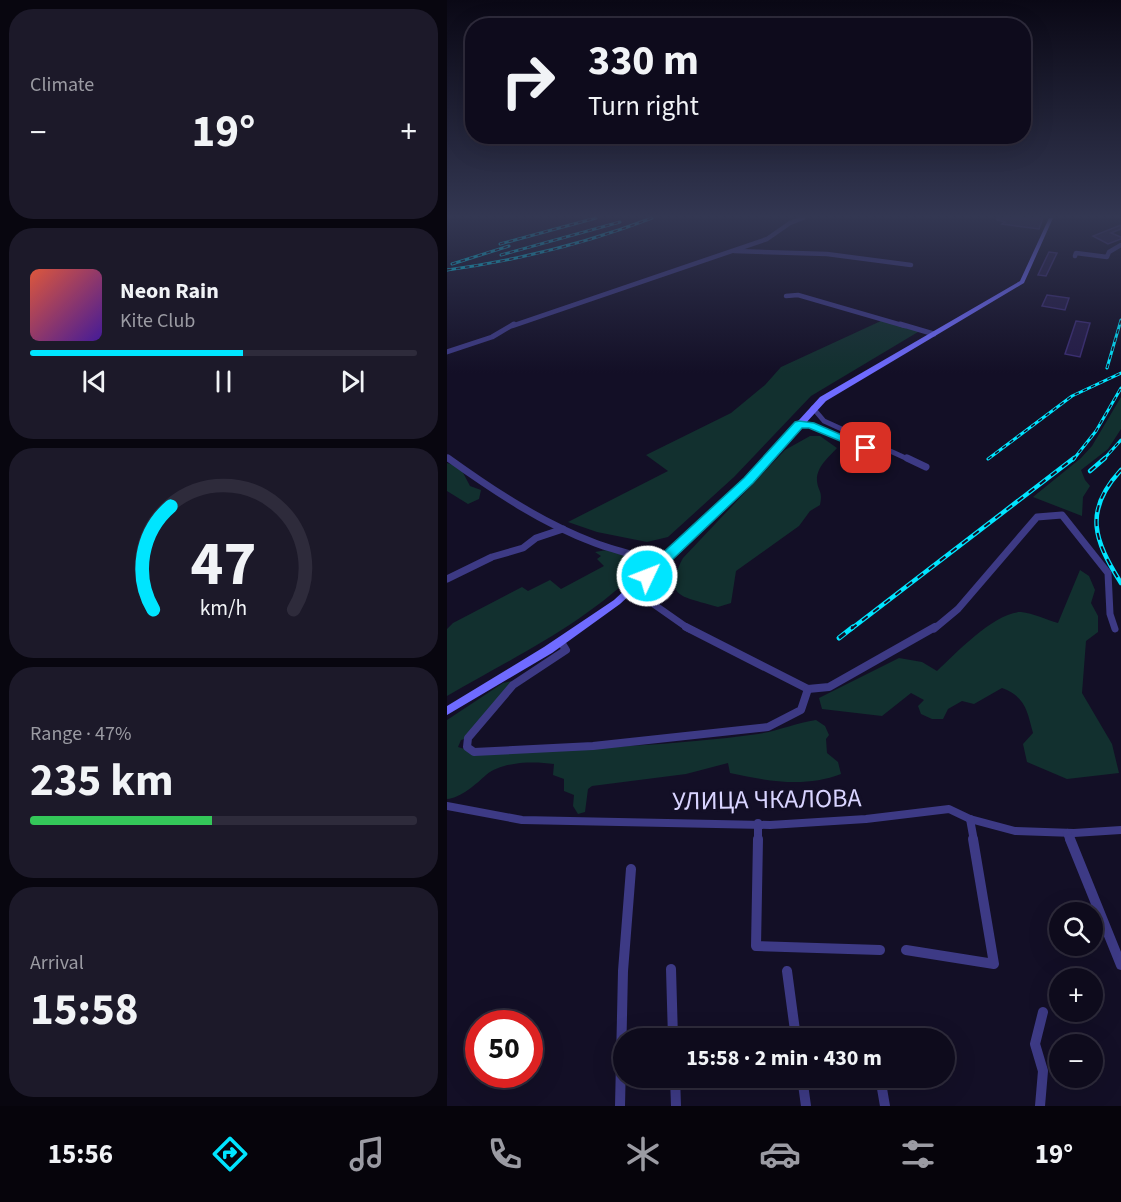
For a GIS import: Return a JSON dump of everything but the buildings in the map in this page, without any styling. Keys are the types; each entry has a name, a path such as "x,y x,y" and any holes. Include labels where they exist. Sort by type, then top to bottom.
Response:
{"main road":[{"path":"447,711 561,642 605,612 749,480 823,399 1022,282 1028,270"}],"street":[{"path":"447,352 486,339 516,323 673,270"},
{"path":"786,296 798,295 934,334"},
{"path":"813,408 824,421 926,467"},
{"path":"801,423 824,421"},
{"path":"801,423 880,454 887,458 886,465"},
{"path":"447,458 525,508 563,529 594,543 661,562"},
{"path":"632,589 689,629 808,689 829,687 932,630 958,609 1037,517 1062,514 1079,540 1108,573 1110,614 1115,629"},
{"path":"447,579 492,557 523,548 536,538 563,529"},
{"path":"561,642 566,650 513,685 468,738 467,747 474,752 593,746 768,727 801,710 808,689"},
{"name":"УЛИЦА ЧКАЛОВА","path":"447,806 522,820 770,825 865,819 949,809 970,819 1015,831 1067,833 1121,830"},
{"path":"906,950 994,964 970,819"},
{"path":"758,823 756,946 880,950"},
{"path":"1067,833 1121,965"},
{"path":"620,1106 623,971 631,869"},
{"path":"671,969 673,1028"},
{"path":"787,971 795,1028"},
{"path":"1040,1106 1043,1071 1035,1044 1043,1012"},
{"path":"675,1088 676,1106"},
{"path":"803,1088 805,1106"},
{"path":"882,1088 885,1106"}],"green space":[{"path":"883,320 918,330 918,332 811,396 734,477 668,537 647,542 597,532 568,522 668,471 646,455 731,413 765,385 781,367"},
{"path":"1121,397 1121,429 1108,449 1081,470 1090,486 1083,497 1082,516 1033,497 1081,458 1092,446"},
{"path":"810,436 820,436 837,448 824,463 817,476 821,494 820,505 810,511 799,526 736,571 731,603 718,607 679,594 675,589 674,581 683,558 785,450"},
{"path":"447,463 460,467 470,486 481,490 479,499 468,504 447,491"},
{"path":"607,550 639,559 641,567 620,587 574,622 447,696 447,629 453,623 522,587 528,591 550,580 561,589 604,566 597,559 601,556 595,552"},
{"path":"1080,570 1089,576 1095,590 1091,603 1098,616 1098,632 1086,641 1082,693 1112,744 1119,773 1067,779 1027,762 1023,744 1033,733 1027,711 1021,700 1002,688 974,704 962,701 948,709 943,719 932,719 921,714 918,706 924,700 911,693 882,716 822,709 819,698 899,658 922,662 937,671 976,635 1011,614 1021,612 1058,623"},
{"path":"512,681 470,737 461,740 458,747 474,752 651,745 758,734 816,720 825,726 829,735 826,739 827,753 838,762 841,774 814,781 772,781 730,773 728,763 686,774 592,786 588,789 585,812 578,814 573,806 574,795 564,791 564,779 553,775 554,764 528,762 493,770 463,793 447,799 447,720 503,683"}],"railway":[{"path":"1107,368 1121,320"},
{"path":"988,459 1072,396 1121,373"},
{"path":"1073,460 1096,431 1121,388"},
{"path":"1104,459 1121,440"},
{"path":"851,629 1074,458"},
{"path":"1090,471 1104,459"},
{"path":"1121,470 1109,485 1097,512 1099,539 1121,583"},
{"path":"839,638 853,627"}],"route":[{"path":"647,576 749,480 799,425 810,425 866,448"}]}
